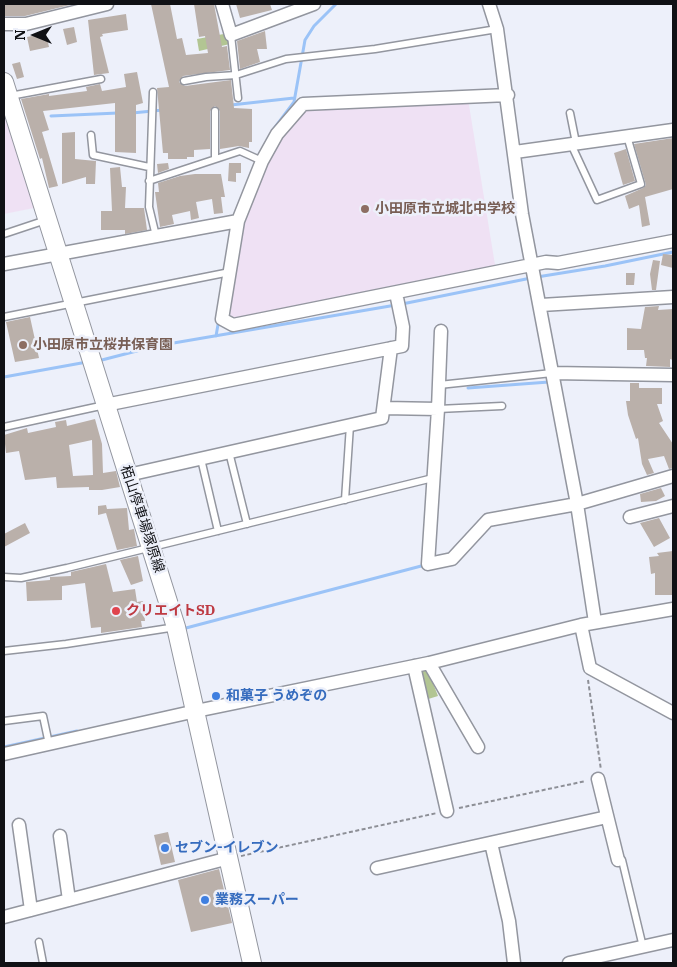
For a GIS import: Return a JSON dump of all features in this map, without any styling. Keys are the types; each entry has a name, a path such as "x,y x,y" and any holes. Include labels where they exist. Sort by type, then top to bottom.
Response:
{"main road":[{"name":"栢山停車場塚原線","path":"6,89 176,627 252,963"}],"street":[{"path":"4,24 26,24 108,4"},
{"path":"222,4 231,35 314,4"},
{"path":"489,4 497,29 508,95 522,214 537,283 577,504 595,622"},
{"path":"508,95 303,104 278,134 262,161 232,221 230,272 222,318 233,325 396,294 546,262 558,263 673,240"},
{"path":"515,152 673,130"},
{"path":"4,264 232,221"},
{"path":"105,405 402,346 403,327 396,294"},
{"path":"541,306 673,297"},
{"path":"441,331 440,385 428,564 452,559 488,520 577,504 673,476"},
{"path":"128,475 382,418 391,348"},
{"path":"552,373 673,375"},
{"path":"384,408 438,409"},
{"path":"630,517 673,506"},
{"path":"4,754 196,711 429,663 581,625 673,609"},
{"path":"581,625 590,668 673,713"},
{"path":"429,663 478,747"},
{"path":"414,666 447,811"},
{"path":"598,779 618,860"},
{"path":"377,868 607,817"},
{"path":"19,825 31,910"},
{"path":"60,836 69,900"},
{"path":"491,843 509,921 514,963"},
{"path":"4,917 229,858"},
{"path":"569,963 673,940"}],"lane":[{"path":"184,81 206,76 236,75 306,56 375,49 497,29"},
{"path":"231,35 238,98"},
{"path":"6,89 101,79"},
{"path":"153,92 149,207 156,236"},
{"path":"215,112 215,159"},
{"path":"570,113 573,144 597,200 641,184 627,136"},
{"path":"92,135 93,155 149,167"},
{"path":"149,181 240,151 262,161"},
{"path":"4,234 47,220"},
{"path":"4,317 230,272"},
{"path":"440,385 552,373"},
{"path":"4,427 105,405"},
{"path":"438,409 502,406"},
{"path":"345,500 350,426"},
{"path":"229,452 247,524"},
{"path":"201,459 218,531"},
{"path":"4,577 21,578 433,478"},
{"path":"4,650 66,644 176,627"},
{"path":"4,721 43,716 48,744"},
{"path":"618,860 622,860 642,947"},
{"path":"39,942 43,963"}],"shaded area":[{"name":"小田原市立城北中学校","path":"468,99 496,271 232,319 226,313 239,224 245,220 245,209 265,160 305,107"},
{"path":"4,113 34,208 4,214"}],"green space":[{"path":"229,33 230,44 199,51 197,39"},
{"path":"427,668 438,696 425,700 418,670"}],"building":[{"path":"74,4 25,16 4,16 4,5"},
{"path":"151,4 170,4 177,39 182,38 186,55 208,53 205,36 199,37 194,4 214,4 222,47 227,46 230,70 183,76 179,82 185,86 231,80 234,108 252,109 252,142 249,142 249,148 239,146 220,149 220,111 215,106 210,111 210,149 194,150 194,157 187,157 187,159 168,159 168,153 163,153 157,88 169,87"},
{"path":"236,4 270,4 272,10 240,18"},
{"path":"126,14 128,30 102,34 103,36 100,37 109,73 94,75 88,20"},
{"path":"74,27 77,42 67,45 63,29"},
{"path":"265,31 267,49 257,49 260,62 240,69 237,41"},
{"path":"46,33 49,47 30,51 27,37"},
{"path":"20,62 24,77 17,79 12,64"},
{"path":"137,72 143,103 136,105 136,153 115,152 115,103 43,111 49,130 42,132 58,186 49,188 42,158 40,159 21,99 49,94 49,96 87,91 86,87 100,84 102,91 126,87 124,74"},
{"path":"75,132 75,159 96,161 95,184 86,184 86,177 62,184 62,133"},
{"path":"673,138 673,189 645,197 650,225 642,227 639,205 629,209 625,196 646,185 634,144"},
{"path":"626,149 635,181 623,185 614,153"},
{"path":"168,163 169,169 158,173 157,164"},
{"path":"229,163 241,163 241,173 236,173 236,182 228,181"},
{"path":"120,167 122,187 126,187 125,208 144,208 147,230 125,234 125,230 101,230 101,211 112,211 110,168"},
{"path":"221,174 225,197 221,197 223,213 214,214 212,199 196,202 199,218 191,220 190,211 172,215 174,224 160,227 155,192 159,192 158,183 180,176"},
{"path":"663,254 673,255 673,268 661,265"},
{"path":"653,260 660,261 656,290 652,290 650,274"},
{"path":"626,273 635,273 634,285 626,285"},
{"path":"659,306 658,310 673,309 673,360 670,359 670,367 646,366 647,358 645,358 644,350 627,350 627,328 641,329 645,307"},
{"path":"30,317 39,358 15,362 6,322"},
{"path":"630,383 639,383 639,388 662,388 662,404 657,404 663,421 659,423 673,444 673,468 669,469 664,456 648,459 654,473 647,475 642,464 638,438 636,439 628,415 626,401 630,401"},
{"path":"95,419 102,444 103,473 116,471 120,487 102,490 89,490 89,487 57,488 56,477 25,480 19,451 6,453 4,435 27,428 28,433 56,427 55,422 66,420 67,426","holes":["92,440 93,475 73,476 69,445"]},
{"path":"661,488 665,496 656,501 641,502 640,494"},
{"path":"106,505 107,509 127,508 129,530 134,529 137,546 117,550 106,513 98,515 98,506"},
{"path":"659,518 670,538 654,547 640,523"},
{"path":"25,523 30,533 4,547 4,534"},
{"path":"673,551 673,595 655,595 655,573 651,574 649,557 659,556 657,553"},
{"path":"138,556 143,581 131,585 120,560"},
{"path":"106,564 113,592 135,589 137,602 143,601 145,621 141,621 142,627 101,633 101,627 91,628 85,583 62,586 62,600 27,601 26,582 50,580 50,577 71,576 71,572"},
{"name":"セブン-イレブン","path":"168,832 175,862 161,865 154,835"},
{"name":"業務スーパー","path":"219,869 232,923 191,932 178,880"}],"waterway":[{"path":"273,130 294,102 305,40 314,26 336,4"},
{"path":"231,105 294,98"},
{"path":"132,113 163,110"},
{"path":"51,116 118,113"},
{"path":"537,277 673,252"},
{"path":"402,304 531,278"},
{"path":"98,361 156,346 396,305"},
{"path":"216,336 219,319"},
{"path":"4,377 87,362"},
{"path":"468,388 549,382"},
{"path":"186,628 425,565"},
{"path":"4,747 77,731"}],"place":[{"name":"小田原市立城北中学校","path":"365,209"},
{"name":"小田原市立桜井保育園","path":"23,345"},
{"name":"クリエイトSD","path":"116,611"},
{"name":"和菓子 うめぞの","path":"216,696"},
{"name":"セブン-イレブン","path":"165,848"},
{"name":"業務スーパー","path":"205,900"}]}
